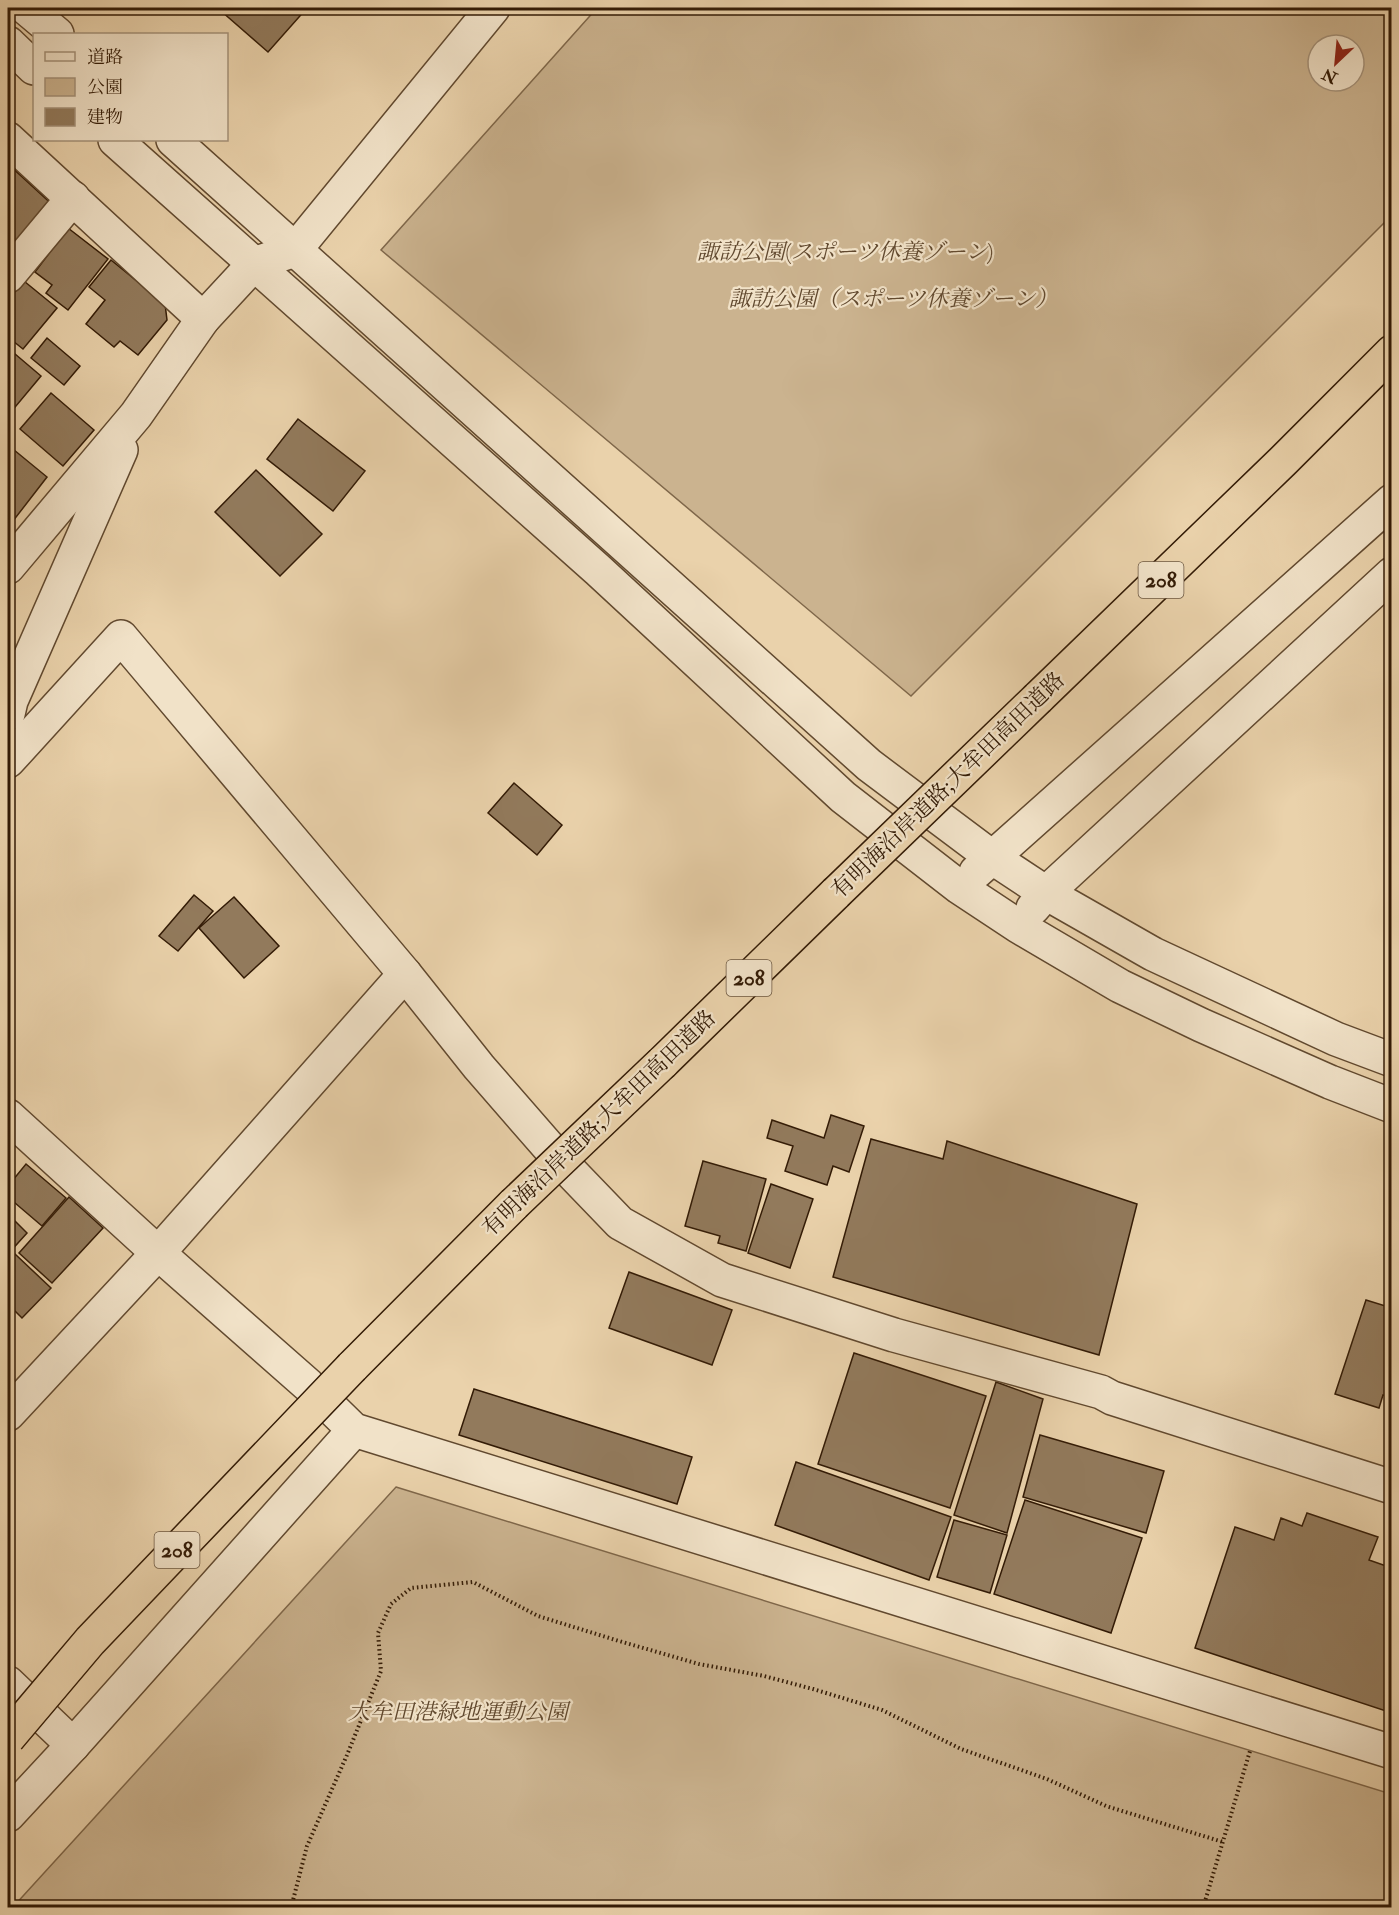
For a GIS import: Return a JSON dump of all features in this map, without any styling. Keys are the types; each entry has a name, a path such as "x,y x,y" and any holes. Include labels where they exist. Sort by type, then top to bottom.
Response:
{"highway":[{"name":"208","path":"1283,461 1392,327"},
{"name":"有明海沿岸道路;大牟田高田道路","path":"8,1738 90,1641 352,1367 514,1204 1283,461 1392,352"}],"street":[{"path":"27,8 56,33"},
{"path":"11,556 136,416 203,319 254,264 295,250 493,8"},
{"path":"8,43 33,67"},
{"path":"116,141 598,570 843,797 959,887 1018,926 1120,986 1330,1082 1392,1106"},
{"path":"174,141 869,765 993,858 1046,893 1153,954 1336,1039 1392,1060"},
{"path":"26,146 72,198 203,319"},
{"path":"8,276 72,198"},
{"path":"8,714 11,701 136,416"},
{"path":"959,887 1392,501"},
{"path":"1018,926 1046,893 1392,574"},
{"path":"8,761 121,637 405,974 479,1068 567,1168 620,1223 722,1280 894,1335 1101,1392 1112,1398 1392,1487"},
{"path":"8,1414 158,1253 405,974"},
{"path":"8,1116 158,1253 308,1385 354,1430 1392,1752"},
{"path":"8,1815 354,1430"},
{"path":"8,1683 73,1745"}],"path":[{"path":"291,1908 307,1846 381,1671 378,1633 391,1604 411,1588 473,1582 538,1616 589,1632 699,1664 774,1679 882,1710 961,1749 1047,1779 1106,1806 1223,1842"},
{"path":"1204,1907 1250,1751"}],"green space":[{"name":"諏訪公園（スポーツ休養ゾーン）","path":"597,8 1391,8 1391,216 911,696 381,250"},
{"name":"大牟田港緑地運動公園","path":"396,1487 1391,1794 1391,1907 13,1907"}],"building":[{"path":"224,8 307,8 268,52 221,11"},
{"path":"8,164 57,209 8,261"},
{"path":"68,228 108,259 68,310 46,293 52,285 35,272"},
{"path":"111,260 165,304 167,320 138,355 120,341 114,347 86,324 105,300 89,287"},
{"path":"19,277 57,308 23,349 8,337 8,290"},
{"path":"47,338 80,366 64,385 31,358"},
{"path":"8,348 41,376 11,412 8,409"},
{"path":"51,393 94,430 63,466 20,429"},
{"path":"298,419 365,471 333,511 267,459"},
{"path":"8,445 47,477 13,521 8,517"},
{"path":"256,470 322,534 280,576 215,512"},
{"path":"514,783 562,825 537,855 488,813"},
{"path":"194,895 213,911 178,951 159,936"},
{"path":"234,897 279,946 244,978 199,928"},
{"path":"831,1115 864,1126 849,1172 833,1166 827,1185 785,1171 793,1146 767,1138 772,1120 824,1138"},
{"path":"871,1139 943,1159 947,1141 1137,1204 1099,1355 833,1277"},
{"path":"703,1161 766,1179 746,1251 718,1243 720,1236 685,1226"},
{"path":"26,1164 66,1198 42,1226 8,1197 8,1186"},
{"path":"771,1184 813,1199 790,1268 748,1253"},
{"path":"69,1197 103,1228 52,1283 19,1253"},
{"path":"8,1214 27,1233 8,1254"},
{"path":"15,1254 51,1288 22,1318 8,1304 8,1262"},
{"path":"629,1272 732,1310 712,1365 609,1328"},
{"path":"1366,1300 1392,1308 1392,1398 1383,1395 1379,1408 1335,1394"},
{"path":"854,1353 986,1396 950,1508 818,1464"},
{"path":"996,1382 1043,1399 1007,1533 954,1515"},
{"path":"474,1389 692,1457 677,1504 459,1435"},
{"path":"1040,1435 1164,1471 1146,1533 1023,1497"},
{"path":"796,1462 951,1517 929,1580 775,1525"},
{"path":"1025,1500 1142,1538 1111,1633 994,1594"},
{"path":"1307,1513 1378,1537 1369,1560 1392,1568 1392,1713 1195,1648 1235,1527 1274,1540 1281,1518 1302,1526"},
{"path":"954,1520 1007,1535 990,1593 937,1577"}],"park label":[{"name":"諏訪公園(スポーツ休養ゾーン)","path":"845,252"}]}
